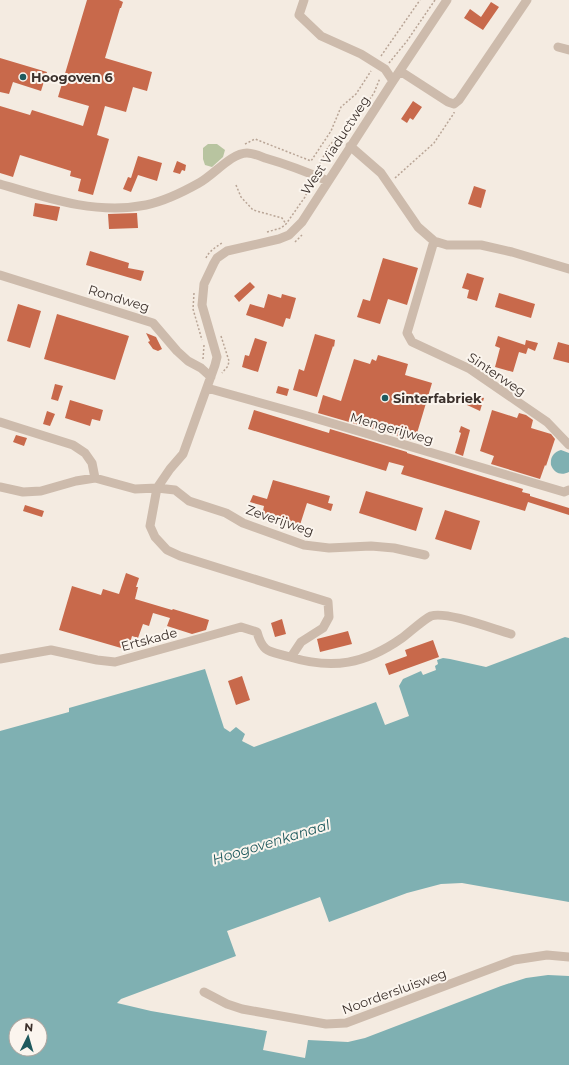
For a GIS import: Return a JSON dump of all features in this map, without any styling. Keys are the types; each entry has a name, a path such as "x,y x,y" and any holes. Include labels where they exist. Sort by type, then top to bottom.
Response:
{"street":[{"path":"304,0 299,15 314,30 328,40 361,54 385,69 393,81"},
{"name":"West Viaductweg","path":"209,262 226,251 279,239 289,235 302,222 350,146 447,0"},
{"path":"400,71 448,102 454,104 459,100 527,0"},
{"path":"558,47 569,50"},
{"path":"350,146 381,173 418,227 434,240 447,244 481,245 512,252 569,269"},
{"path":"0,184 69,204 110,208 145,205 174,196 208,179 236,155 247,153 286,164 328,181"},
{"name":"Sinterweg","path":"434,240 407,332 412,342 470,369 547,422 569,445"},
{"path":"209,262 204,284 202,305 217,356 211,377 183,454 170,469 157,488 150,526 155,537 167,550 180,556 328,602 329,617 323,628 301,642 291,657"},
{"name":"Rondweg","path":"0,275 153,323 177,351 188,361 201,368 211,377"},
{"name":"Mengerijweg","path":"207,388 304,415 564,492 569,490"},
{"path":"0,422 73,445 85,453 92,463 95,478 76,481 41,491 23,492 0,487"},
{"name":"Zeverijweg","path":"95,478 135,489 157,488 175,490 189,501 226,513 243,523 304,545 329,548 371,546 394,548 425,555"},
{"name":"Ertskade","path":"0,659 51,650 97,660 115,662 242,628 257,632 260,642 266,650 307,662 329,664 347,663 377,653 400,639 431,616 446,615 511,634"},
{"name":"Noordersluisweg","path":"204,992 227,1004 242,1009 326,1024 346,1023 514,960 547,955 569,957"}],"path":[{"path":"244,144 255,139 311,161 331,131 341,107 356,94 420,0"},
{"name":"West Viaductweg","path":"286,224 305,197 327,149 337,136 347,132 374,93 385,69 407,41 435,0"},
{"path":"395,178 434,143 454,113 454,104"},
{"path":"391,173 398,183"},
{"path":"236,185 241,197 253,210 282,218 286,224 281,228 261,234"},
{"path":"209,262 208,254 222,243"},
{"path":"211,377 221,374 228,366 229,361 220,334"}],"green space":[{"path":"208,144 217,144 225,150 223,157 212,167 205,165 203,159 203,148"}],"water":[{"path":"561,450 569,453 569,472 563,474 556,472 551,465 553,455"},
{"name":"Hoogovenkanaal","path":"565,637 569,638 569,902 462,883 441,884 407,893 329,922 320,897 227,931 236,956 121,999 117,1003 151,1011 267,1031 263,1050 305,1058 308,1040 348,1042 365,1038 501,986 526,978 548,975 569,976 569,1065 0,1065 0,731 69,712 69,708 205,669 224,728 230,732 236,727 245,734 242,741 254,747 376,702 385,725 409,716 399,686 403,679 421,671 423,675 436,670 435,666 438,664 437,660 443,658 486,667"}],"building":[{"path":"87,0 119,0 123,2 105,58 152,72 147,91 133,87 126,112 105,106 97,135 109,139 93,195 78,191 81,179 70,176 71,171 20,155 13,177 0,173 0,106 30,115 32,110 83,126 89,106 58,97"},
{"path":"491,2 499,7 483,30 464,18 470,9 481,17"},
{"name":"Hoogoven 6","path":"0,58 47,72 41,91 13,82 9,94 0,92"},
{"path":"413,101 422,107 413,120 410,118 407,123 401,119"},
{"path":"138,156 162,163 157,181 138,175 131,192 123,189 128,177 131,178"},
{"path":"177,161 186,165 185,171 182,170 180,174 173,172"},
{"path":"474,186 486,190 481,208 468,204"},
{"path":"35,203 60,207 57,221 33,216"},
{"path":"137,213 138,228 109,229 108,214"},
{"path":"90,251 129,263 128,268 144,271 141,281 86,265"},
{"path":"383,258 418,268 407,305 388,299 380,324 357,317 363,299 370,301"},
{"path":"467,273 484,278 477,301 467,298 469,290 462,288"},
{"path":"250,282 255,287 239,302 234,296"},
{"path":"499,293 535,304 531,318 495,307"},
{"path":"268,294 281,298 282,294 296,298 290,319 286,318 283,327 246,315 250,304 264,308"},
{"path":"18,304 41,311 30,348 7,341"},
{"path":"57,314 129,336 115,380 44,359"},
{"path":"146,333 156,337 162,349 158,351 153,349 148,342 150,341"},
{"path":"315,334 335,340 317,397 293,390 299,369 304,371"},
{"path":"498,336 525,345 526,340 538,343 535,351 528,348 526,354 519,352 513,372 495,367 500,348 495,346"},
{"path":"255,338 267,342 258,372 242,367 245,355 249,356"},
{"path":"558,342 569,345 569,363 553,359"},
{"name":"Sinterfabriek","path":"378,355 408,364 405,375 432,383 415,440 318,413 323,395 341,401 354,359 370,364 372,359 376,361"},
{"path":"55,384 63,386 58,401 51,399"},
{"path":"278,386 289,389 287,396 276,393"},
{"path":"478,396 484,398 480,411 467,405 469,398 472,399"},
{"path":"70,400 103,410 100,421 92,419 90,426 65,418"},
{"path":"254,410 329,433 330,429 523,489 522,492 530,494 530,496 569,508 569,515 528,502 525,511 401,474 404,466 389,462 386,471 248,429"},
{"path":"492,410 517,418 519,413 526,415 533,420 531,428 551,434 555,439 540,479 491,464 494,456 480,451"},
{"path":"47,411 55,414 50,426 43,424"},
{"path":"461,426 470,430 463,456 455,453 461,433 459,432"},
{"path":"16,435 27,438 24,446 13,442"},
{"path":"273,480 330,496 328,503 333,504 331,511 307,503 299,528 262,516 264,506 250,502 253,495 267,499"},
{"path":"366,491 423,508 416,531 359,513"},
{"path":"25,505 44,511 42,517 23,511"},
{"path":"445,510 480,521 471,550 435,539"},
{"path":"126,573 139,578 136,587 138,587 135,599 209,620 206,630 192,634 167,626 170,618 153,613 149,626 143,624 138,638 132,636 128,650 59,630 72,586 101,595 103,589 119,594"},
{"path":"282,619 286,634 275,637 271,623"},
{"path":"348,631 352,644 320,652 317,639"},
{"path":"433,640 439,657 389,675 385,664 407,656 405,650"},
{"path":"242,676 250,700 236,705 228,681"}],"place":[{"name":"Hoogoven 6","path":"23,77"},
{"name":"Sinterfabriek","path":"385,398"}]}
